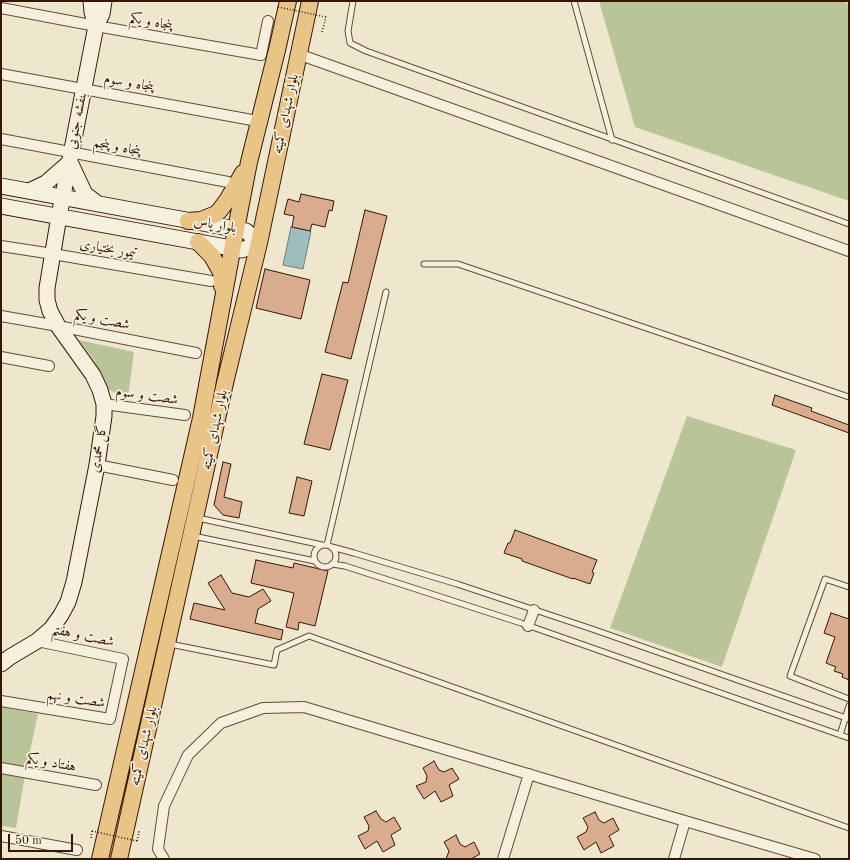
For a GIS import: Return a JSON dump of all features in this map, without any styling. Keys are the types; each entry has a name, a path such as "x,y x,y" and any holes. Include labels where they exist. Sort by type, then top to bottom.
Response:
{"main road":[{"name":"بلوار شهدای کمیته","path":"119,859 225,383 259,243 310,1"},
{"name":"بلوار شهدای کمیته","path":"100,859 201,418 223,295 231,228 250,162 277,50 283,4"},
{"path":"188,220 201,220 216,214 228,199 250,162"},
{"path":"198,242 212,256 221,272 223,295"}],"street":[{"name":"بنفشه جنوبی","path":"91,1 96,26"},
{"name":"بنفشه جنوبی","path":"59,216 96,26 102,14 104,1"},
{"name":"پنجاه و یکم","path":"1,8 261,55 268,21"},
{"path":"298,54 849,251"},
{"name":"پنجاه و سوم","path":"1,74 252,120"},
{"name":"پنجاه و پنجم","path":"1,139 71,157 228,182"},
{"path":"29,191 46,183 71,157 85,194 99,204"},
{"name":"بلوار یاس","path":"1,186 246,231 259,243 242,250 1,206"},
{"name":"گل محمدی","path":"1,664 37,641 51,629 68,602 74,582 97,465 104,416 104,404 100,390 93,375 58,326 50,311 47,300 47,288 59,216"},
{"name":"تیمور بختیاری","path":"1,246 211,282"},
{"name":"شصت و یکم","path":"1,316 196,353"},
{"path":"1,357 49,366"},
{"name":"شصت و سوم","path":"104,404 185,415"},
{"path":"97,465 173,480"},
{"path":"528,626 534,610"},
{"name":"شصت و هفتم","path":"37,641 123,659"},
{"name":"شصت و نهم","path":"1,701 110,719 123,659"},
{"path":"164,859 158,849 164,806 188,755 221,723 263,708 304,707 815,859"},
{"name":"هفتاد و یکم","path":"1,768 96,785"},
{"path":"503,859 528,774"},
{"path":"674,859 685,821"},
{"path":"1,836 77,850"}],"lane":[{"path":"353,1 348,31 350,43 366,51 849,224"},
{"path":"574,1 612,140"},
{"path":"424,264 458,264 849,397"},
{"path":"327,546 386,292"},
{"path":"196,517 327,546 457,584 592,629 847,718"},
{"path":"192,536 315,561 325,567 332,564 345,566 528,626 849,738"},
{"path":"315,561 314,552 316,549 327,546"},
{"path":"327,546 334,551 335,558 332,564"},
{"path":"849,587 825,579 790,676 849,699"},
{"path":"167,643 274,665 277,650 310,636 849,828"},
{"path":"840,735 847,718 849,706"}],"path":[{"path":"283,4 326,17 322,32"},
{"path":"91,838 92,831 137,841 139,832"}],"green space":[{"path":"599,1 846,1 846,3 849,4 849,201 635,127"},
{"path":"79,340 134,352 128,398 109,390 93,359"},
{"path":"687,416 796,450 722,667 610,628"},
{"path":"1,707 38,714 26,769 16,828 1,826"}],"water":[{"path":"291,227 311,231 303,269 283,265"}],"building":[{"path":"301,194 334,201 332,211 329,210 325,227 312,224 310,231 292,227 294,216 284,214 288,199 299,202"},
{"path":"365,210 387,216 351,359 325,352 343,282 348,283"},
{"path":"265,269 310,280 301,319 256,308"},
{"path":"322,374 348,380 330,450 304,444"},
{"path":"775,395 812,408 811,411 849,425 849,433 772,405"},
{"path":"223,462 231,464 224,497 242,502 239,518 223,515 214,505"},
{"path":"297,477 312,481 304,516 289,513"},
{"path":"515,530 597,560 592,572 594,573 590,584 522,561 522,559 504,553"},
{"path":"256,560 293,568 294,563 328,571 315,626 299,622 298,630 286,627 294,593 251,583"},
{"path":"221,575 232,593 249,597 263,589 271,601 258,609 255,623 283,630 281,640 190,619 194,603 225,610 208,583"},
{"path":"831,613 849,619 849,680 842,677 843,674 834,671 836,667 826,663 835,637 824,633"},
{"path":"434,761 439,770 444,772 452,768 459,779 449,785 453,796 441,802 435,791 424,799 416,786 426,782 427,776 423,768"},
{"path":"376,811 381,819 386,822 394,817 401,829 391,835 395,845 383,852 377,841 365,849 358,836 368,831 369,826 364,817"},
{"path":"595,812 599,820 604,823 613,818 619,830 609,836 614,846 601,853 596,842 584,850 577,837 586,832 588,827 583,818"},
{"path":"456,835 460,844 465,847 474,842 480,854 471,859 446,859 449,851 444,842"}]}
